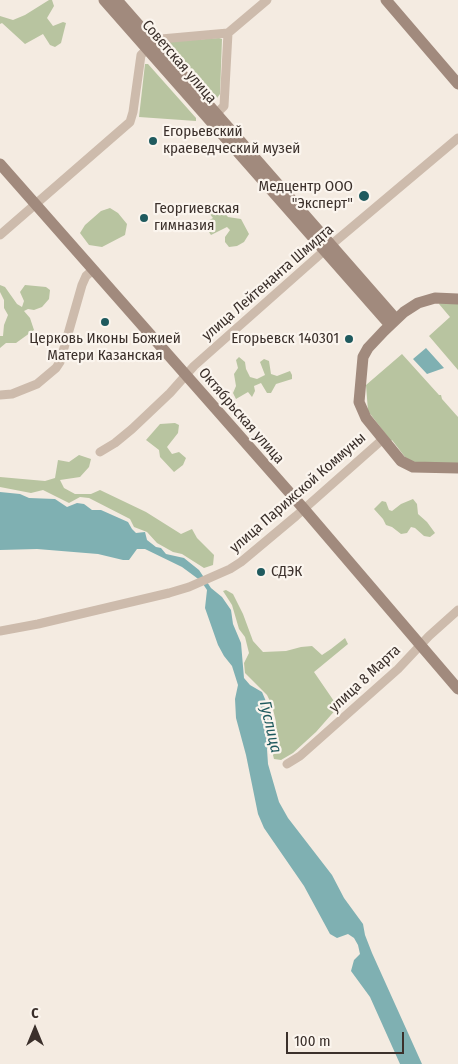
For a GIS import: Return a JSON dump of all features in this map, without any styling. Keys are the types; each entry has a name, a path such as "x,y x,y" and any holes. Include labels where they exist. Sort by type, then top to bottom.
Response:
{"main road":[{"name":"Советская улица","path":"104,0 216,114 328,248"},
{"name":"Советская улица","path":"117,0 150,45 393,322"},
{"path":"386,0 458,84"},
{"name":"Октябрьская улица","path":"0,164 304,509 458,689"},
{"path":"458,299 435,298 426,300 404,312 364,352 359,402 361,411 401,461 409,466 458,468"}],"street":[{"path":"0,236 130,122 142,55 150,45 161,39 228,33 267,0"},
{"path":"216,114 224,106 228,33"},
{"name":"улица Лейтенанта Шмидта","path":"100,452 132,429 186,375 328,248 458,138"},
{"path":"0,395 12,394 37,384 56,368 60,362 82,285 86,276 94,270"},
{"name":"улица Парижской Коммуны","path":"0,631 38,624 189,587 241,562 383,439"},
{"name":"улица 8 Марта","path":"287,764 300,756 398,669 420,645 458,610"}],"green space":[{"path":"52,0 54,6 47,18 53,26 63,22 66,23 61,43 55,47 50,45 43,34 25,44 2,23 0,24 0,16 13,20"},
{"path":"222,39 220,94 217,98 167,42"},
{"path":"145,64 148,64 196,118 196,121 139,117"},
{"path":"110,208 118,213 127,224 125,235 102,247 89,245 80,233 85,225 101,211"},
{"path":"211,210 223,211 228,217 241,219 249,234 244,242 237,246 229,247 225,242 225,237 230,230 227,227 211,235 206,228 206,222 213,218 209,213"},
{"path":"0,285 5,287 17,304 22,307 24,301 20,292 25,285 46,287 50,290 49,299 42,307 24,311 30,318 34,330 16,343 6,343 0,348 0,336 3,336 4,325 8,315 4,308"},
{"path":"440,302 458,302 458,370 429,336 450,317 439,304"},
{"path":"402,354 441,395 442,399 458,417 458,465 413,462 405,457 368,411 366,385"},
{"path":"239,357 245,362 250,377 257,379 265,375 260,362 264,359 269,361 271,374 277,376 290,371 292,379 276,384 271,393 267,393 261,383 254,386 255,391 252,397 248,392 236,399 233,393 236,386 234,374 238,368 236,360"},
{"path":"175,423 179,425 178,433 167,447 172,454 179,452 186,458 183,465 174,472 160,457 159,450 146,440 160,424"},
{"path":"79,455 91,459 89,467 80,477 60,480 64,488 75,494 91,494 100,490 146,512 181,534 192,529 197,538 214,555 213,565 204,568 182,554 173,552 157,543 147,532 134,527 130,519 89,498 80,497 69,503 43,490 31,493 0,487 0,477 45,481 55,478 58,460 69,462"},
{"path":"413,499 417,504 418,514 435,533 430,537 424,536 411,527 407,533 401,534 386,525 374,509 382,501 386,502 389,510 392,511 401,504"},
{"path":"226,590 233,594 253,641 263,652 286,651 312,646 322,655 345,638 348,644 314,672 338,707 316,732 293,753 281,760 274,759 271,747 276,722 272,705 267,695 245,673 244,663 249,653 245,637 239,629 232,605 223,591"}],"water":[{"path":"426,348 444,368 427,374 413,359"},
{"name":"Гуслица","path":"0,492 20,494 29,498 55,499 67,507 77,503 84,504 92,510 101,510 128,522 136,533 145,532 147,540 156,547 161,548 166,554 184,558 199,570 211,588 222,597 231,610 233,624 241,643 244,678 250,685 262,692 268,706 272,726 267,749 268,764 279,802 288,818 332,875 344,898 363,924 372,953 422,1064 400,1064 370,997 351,971 354,960 360,954 354,938 348,934 337,938 330,934 304,886 264,828 258,814 236,718 235,699 238,685 232,666 218,645 205,608 207,590 201,581 182,567 145,549 137,549 129,560 98,554 37,549 0,550"}],"place":[{"name":"Егорьевский краеведческий музей","path":"153,141"},
{"name":"Медцентр ООО \"Эксперт\"","path":"364,196"},
{"name":"Георгиевская гимназия","path":"144,218"},
{"name":"Церковь Иконы Божией Матери Казанская","path":"105,322"},
{"name":"Егорьевск 140301","path":"349,339"},
{"name":"СДЭК","path":"261,572"}]}
